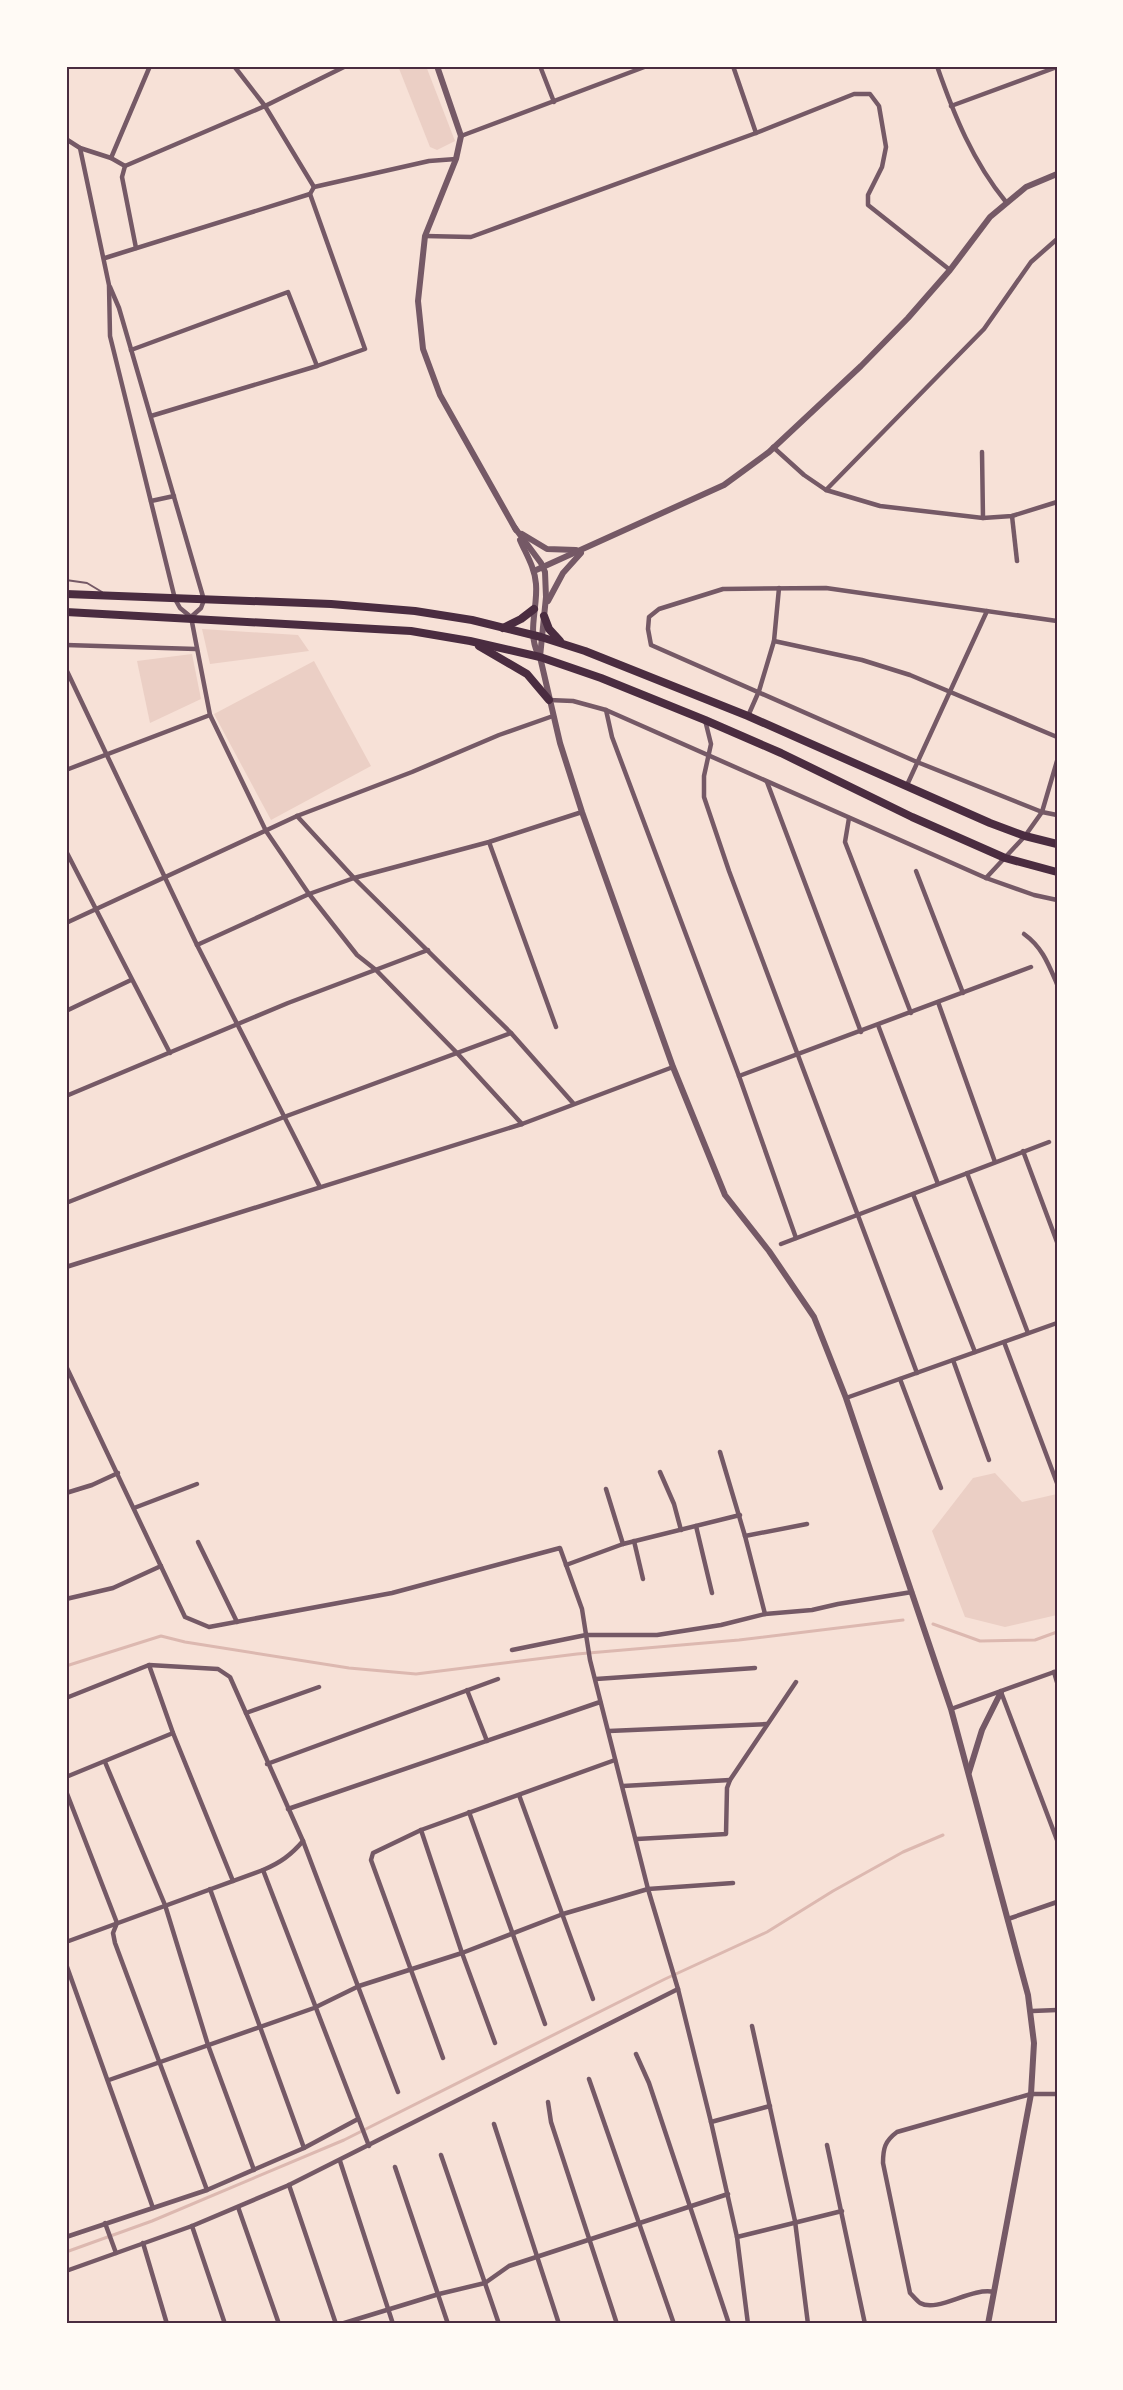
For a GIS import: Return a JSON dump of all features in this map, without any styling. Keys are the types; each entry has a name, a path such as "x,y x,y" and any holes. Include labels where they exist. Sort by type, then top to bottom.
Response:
{"main road":[{"path":"66,594 331,604 415,610 562,642 748,716 1025,836 1057,844"},
{"path":"503,628 534,609"},
{"path":"66,612 191,617 411,631 470,641 540,657 602,678 705,720 1005,858 1057,872"},
{"path":"544,616 549,629 562,642"},
{"path":"470,641 527,674 549,700"}],"street":[{"path":"111,159 150,66"},
{"path":"234,66 265,106 314,187"},
{"path":"66,140 125,166 265,106 346,66"},
{"path":"437,66 461,136 456,159 425,236 418,301 423,349 440,395 515,528 534,571 537,587 532,635 540,657 553,716 582,812 673,1067 725,1196 769,1251 814,1317 846,1398 951,1709 1032,2011 1034,2043 1031,2094 988,2324"},
{"path":"540,66 554,102"},
{"path":"461,136 646,66"},
{"path":"733,66 756,133"},
{"path":"937,66 951,105 977,162 1006,202"},
{"path":"951,105 1057,67"},
{"path":"425,236 471,237 756,133 854,94 870,94 879,106 886,147 882,167 868,195 868,205 950,270"},
{"path":"80,148 105,258 109,285 110,336 175,599 180,608 191,617 210,716 266,831 309,894 357,955 376,970 522,1124"},
{"path":"105,258 310,194 314,187 429,161 456,159"},
{"path":"125,166 122,177 136,248"},
{"path":"534,571 724,485 773,447 861,366 950,270 990,216 1026,187 1057,174"},
{"path":"151,416 365,350 310,194"},
{"path":"826,490 984,329 1031,262 1057,240"},
{"path":"109,285 119,308 204,600 201,608 191,617"},
{"path":"131,350 288,292 316,366"},
{"path":"773,447 804,475 826,490 880,506 983,518 1012,516 1057,502"},
{"path":"981,452 983,518"},
{"path":"151,501 174,496"},
{"path":"1012,516 1017,561"},
{"path":"515,528 547,549 566,551 586,549"},
{"path":"515,528 543,567 546,579 540,657"},
{"path":"545,607 563,573 586,549"},
{"path":"748,716 759,691 774,641 779,588"},
{"path":"1057,621 826,588 723,589 659,609 649,617 648,629 651,645 917,762 1042,812 1057,815"},
{"path":"907,785 987,611"},
{"path":"774,641 862,660 910,675 1057,737"},
{"path":"66,645 196,650"},
{"path":"66,669 197,945 320,1187"},
{"path":"549,700 573,701 606,710 986,878 1034,895 1057,900"},
{"path":"606,710 612,737 739,1076 796,1238"},
{"path":"66,770 106,757 210,716"},
{"path":"66,923 297,816 412,772 499,735 553,716"},
{"path":"705,720 710,736 704,776 704,797 729,872 917,1373"},
{"path":"986,878 1025,836 1042,812 1057,761"},
{"path":"766,782 861,1032"},
{"path":"197,945 309,894 354,878 489,842 582,812"},
{"path":"297,816 354,878 511,1033 573,1103"},
{"path":"849,818 845,842 911,1013"},
{"path":"489,842 556,1028"},
{"path":"66,851 170,1053"},
{"path":"916,871 963,993"},
{"path":"1024,934 1036,943 1045,955 1057,984"},
{"path":"66,1096 238,1024 428,950"},
{"path":"739,1076 1031,968"},
{"path":"66,1011 131,980"},
{"path":"938,1002 995,1162"},
{"path":"878,1025 938,1184"},
{"path":"66,1203 284,1117 511,1033"},
{"path":"66,1267 522,1124 673,1067"},
{"path":"781,1244 1049,1142"},
{"path":"1023,1151 1057,1242"},
{"path":"968,1173 1028,1333"},
{"path":"913,1194 975,1352"},
{"path":"846,1398 1057,1323"},
{"path":"1004,1342 1057,1483"},
{"path":"953,1360 989,1460"},
{"path":"66,1366 185,1617 208,1628 392,1593 558,1547 562,1551 582,1609 590,1660 600,1702 648,1889 678,1989 711,2122 737,2237 748,2324"},
{"path":"900,1379 941,1488"},
{"path":"720,1452 746,1536 765,1614"},
{"path":"660,1472 674,1504 681,1530"},
{"path":"66,1493 118,1473"},
{"path":"134,1508 198,1484"},
{"path":"606,1489 623,1544"},
{"path":"566,1565 623,1544 740,1515"},
{"path":"746,1536 807,1524"},
{"path":"696,1526 712,1593"},
{"path":"634,1541 643,1579"},
{"path":"198,1542 237,1622"},
{"path":"66,1599 113,1587 161,1566"},
{"path":"512,1650 586,1635 657,1635 721,1625 765,1614 812,1610 912,1592"},
{"path":"150,1665 173,1733 233,1881"},
{"path":"66,1698 150,1665 218,1669 230,1677 303,1841 398,2092"},
{"path":"596,1679 755,1668"},
{"path":"951,1709 1055,1672 1057,1682"},
{"path":"267,1764 498,1679"},
{"path":"637,1839 726,1834 727,1788 730,1780 796,1682"},
{"path":"246,1713 319,1687"},
{"path":"467,1690 487,1741"},
{"path":"969,1772 982,1730 1001,1692"},
{"path":"1001,1692 1057,1840"},
{"path":"288,1809 600,1702"},
{"path":"609,1731 767,1724"},
{"path":"66,1777 173,1733"},
{"path":"443,2058 371,1860 373,1853 421,1830 615,1760"},
{"path":"105,1762 165,1905 208,2045 254,2170"},
{"path":"623,1786 730,1780"},
{"path":"66,1791 117,1923 114,1933 116,1943 207,2190"},
{"path":"519,1795 593,1999"},
{"path":"470,1812 545,2024"},
{"path":"421,1830 495,2043"},
{"path":"66,1942 263,1870 290,1855 303,1841"},
{"path":"263,1870 314,2008 369,2146"},
{"path":"109,2080 314,2008 359,1986 462,1953 563,1914 648,1889 734,1883"},
{"path":"210,1888 304,2148"},
{"path":"1008,1919 1057,1902"},
{"path":"66,1964 153,2208"},
{"path":"66,2271 192,2226 289,2185 678,1989"},
{"path":"1032,2011 1057,2010"},
{"path":"752,2026 795,2221 808,2324"},
{"path":"636,2054 649,2083 729,2324"},
{"path":"590,2079 674,2324"},
{"path":"994,2292 976,2292 933,2306 920,2303 910,2293 883,2163 883,2151 887,2140 897,2132 1031,2094 1057,2094"},
{"path":"548,2102 551,2122 617,2324"},
{"path":"711,2122 770,2106"},
{"path":"66,2237 207,2190 304,2148 359,2121"},
{"path":"494,2124 559,2324"},
{"path":"827,2145 865,2324"},
{"path":"441,2155 499,2324"},
{"path":"339,2161 393,2324"},
{"path":"395,2167 448,2324"},
{"path":"289,2185 336,2324"},
{"path":"341,2324 439,2294 485,2283 509,2266 728,2194"},
{"path":"238,2207 279,2324"},
{"path":"737,2237 842,2211"},
{"path":"105,2223 116,2253"},
{"path":"192,2226 225,2324"},
{"path":"143,2243 167,2324"}],"lane":[{"path":"66,580 87,583 110,596"}],"shaded area":[{"path":"398,66 426,66 455,141 437,150 430,147"},
{"path":"202,629 298,635 309,651 210,664"},
{"path":"192,654 201,699 150,723 137,661"},
{"path":"314,661 371,766 271,820 214,714"},
{"path":"995,1473 1022,1502 1057,1494 1057,1615 1005,1627 965,1617 932,1531 973,1478"}],"waterway":[{"path":"66,1666 161,1636 185,1642 349,1668 416,1674 577,1654 739,1640 903,1620"},
{"path":"933,1624 980,1641 1035,1640 1057,1632"},
{"path":"66,2252 152,2221 344,2140 665,1979 767,1932 833,1891 903,1852 943,1835"}]}
